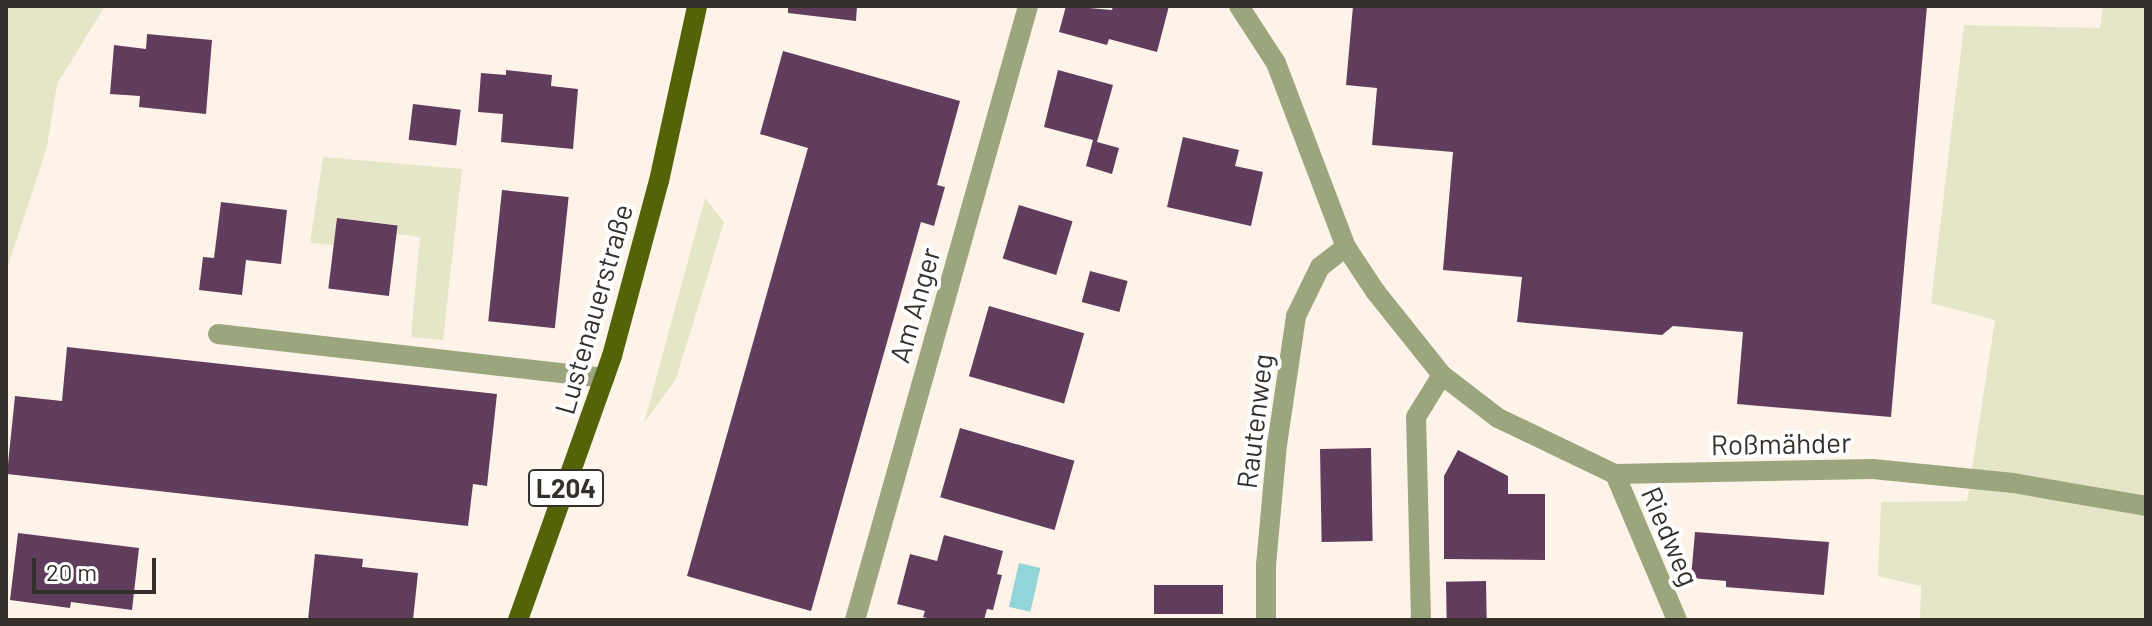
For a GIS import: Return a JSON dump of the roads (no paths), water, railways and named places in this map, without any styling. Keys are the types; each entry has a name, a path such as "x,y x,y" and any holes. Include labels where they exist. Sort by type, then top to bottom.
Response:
{"main road":[{"name":"Lustenauerstraße","path":"518,620 605,378 659,181 697,6"}],"street":[{"name":"Am Anger","path":"855,620 1028,6"},
{"name":"Roßmähder","path":"1239,6 1276,63 1346,247 1375,291 1442,375 1498,418 1615,474 1873,469 2013,483 2146,506"},
{"name":"Rautenweg","path":"1266,620 1266,565 1277,445 1296,316 1320,267 1346,247"},
{"path":"218,334 605,378"},
{"path":"1421,620 1416,417 1442,375"},
{"name":"Riedweg","path":"1615,474 1677,620"}],"water":[{"path":"1019,563 1040,568 1030,612 1009,607"}]}
